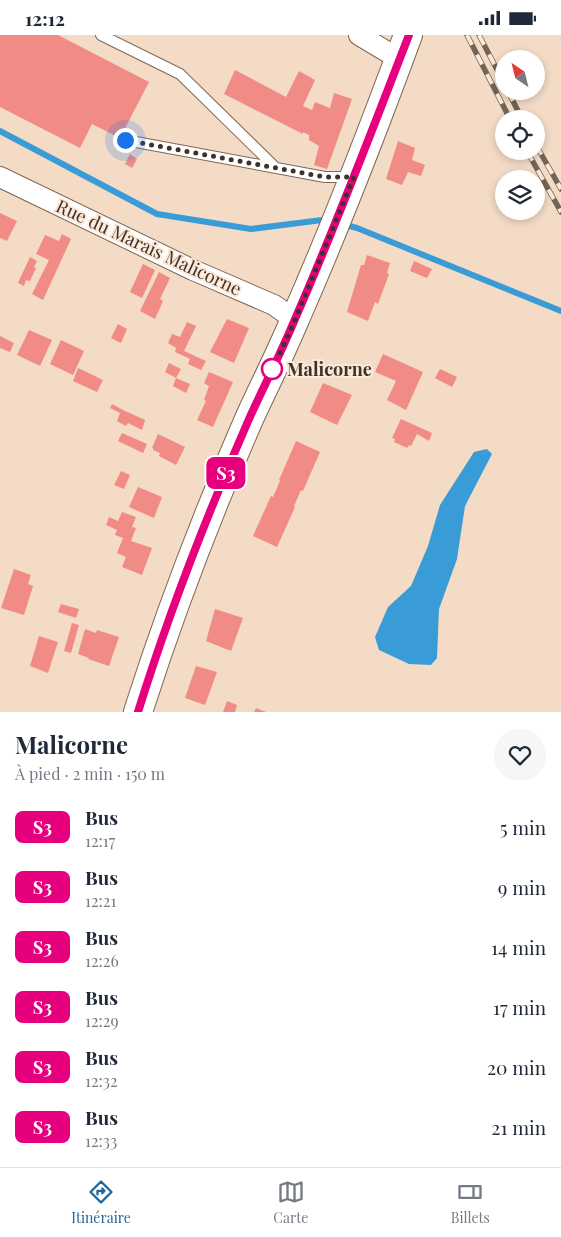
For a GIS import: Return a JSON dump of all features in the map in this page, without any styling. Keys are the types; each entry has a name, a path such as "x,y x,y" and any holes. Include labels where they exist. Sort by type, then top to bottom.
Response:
{"main road":[{"path":"138,712 157,652 203,528 250,418 295,320 354,177 404,47"}],"street":[{"path":"359,35 404,47"},
{"name":"Rue du Marais Malicorne","path":"0,177 193,270 274,305 295,320"}],"lane":[{"path":"101,35 180,74 276,167"},
{"path":"125,140 325,177 354,177"}],"water":[{"path":"487,449 492,454 465,506 457,559 439,609 437,658 431,665 409,664 379,650 375,637 388,607 411,586 428,546 440,505 474,452"}],"building":[{"path":"0,35 58,35 149,82 120,138 92,124 80,148 0,107"},
{"path":"235,70 286,97 299,71 315,80 303,106 312,110 315,102 330,108 334,93 352,99 327,169 314,165 319,146 309,140 309,135 303,132 303,134 224,94"},
{"path":"398,141 415,148 412,160 425,165 421,176 408,172 402,185 386,179"},
{"path":"130,154 137,159 132,168 125,164"},
{"path":"0,213 17,221 7,241 0,238"},
{"path":"62,234 71,239 43,300 32,294 49,260 36,254 45,235 59,241"},
{"path":"367,255 390,263 387,273 389,274 378,304 375,302 368,321 347,312 361,265 364,265"},
{"path":"30,257 37,261 34,267 36,268 30,281 26,280 24,286 18,283"},
{"path":"414,261 432,269 427,278 410,271"},
{"path":"143,264 155,270 142,298 130,292"},
{"path":"159,272 170,278 160,299 163,301 155,319 140,311"},
{"path":"227,319 249,328 234,363 210,352"},
{"path":"187,322 196,326 184,351 206,361 201,370 188,364 190,359 175,352 176,348 168,343 172,334 180,337"},
{"path":"118,324 127,329 121,343 111,338"},
{"path":"29,330 52,340 40,366 17,355"},
{"path":"0,336 14,343 10,352 0,348"},
{"path":"61,340 84,351 73,375 50,364"},
{"path":"383,354 423,372 406,410 387,400 396,381 375,372"},
{"path":"169,363 181,369 176,378 165,372"},
{"path":"78,368 103,380 97,392 73,381"},
{"path":"440,369 457,377 452,387 435,378"},
{"path":"209,372 233,382 213,427 197,420 206,401 204,400 209,386 204,383"},
{"path":"176,378 190,384 186,393 173,386"},
{"path":"323,383 352,395 337,425 310,412"},
{"path":"112,404 145,420 142,430 128,423 126,426 117,421 120,413 110,408"},
{"path":"401,419 432,433 429,441 417,434 411,446 409,445 407,448 394,442 395,439 392,438"},
{"path":"122,433 147,444 143,453 118,441"},
{"path":"158,434 185,447 176,465 159,456 160,453 153,450 152,448"},
{"path":"296,441 320,452 303,491 301,490 277,547 253,536 271,496 273,497"},
{"path":"121,471 130,475 124,489 114,485"},
{"path":"138,487 162,497 154,518 129,507"},
{"path":"122,512 136,517 132,527 136,528 131,541 152,548 142,575 122,567 126,557 117,553 123,538 115,535 117,530 106,525 109,517 118,521"},
{"path":"14,569 31,575 28,584 33,586 24,615 1,608"},
{"path":"61,604 79,609 76,618 58,612"},
{"path":"215,609 243,618 231,651 206,641"},
{"path":"72,623 79,625 71,653 64,651"},
{"path":"85,629 96,633 97,630 119,637 109,666 78,654"},
{"path":"39,636 58,642 48,673 30,666"},
{"path":"196,666 217,672 205,705 185,698"},
{"path":"227,701 237,705 235,712 223,712"},
{"path":"256,708 266,712 254,712"}],"waterway":[{"path":"0,131 157,214 251,229 322,220 329,222"},
{"path":"342,224 357,228 561,311"}],"railway":[{"path":"467,35 505,110"},
{"path":"479,35 495,66"},
{"path":"512,100 518,110"},
{"path":"532,160 561,212"},
{"path":"545,160 561,189"}],"bus line":[{"name":"S3","path":"138,712 157,652 203,528 250,418 295,320 409,35"}],"place":[{"name":"Malicorne","path":"272,369"}],"route":[{"path":"125,140 325,177 354,177 272,371 272,369"}]}
